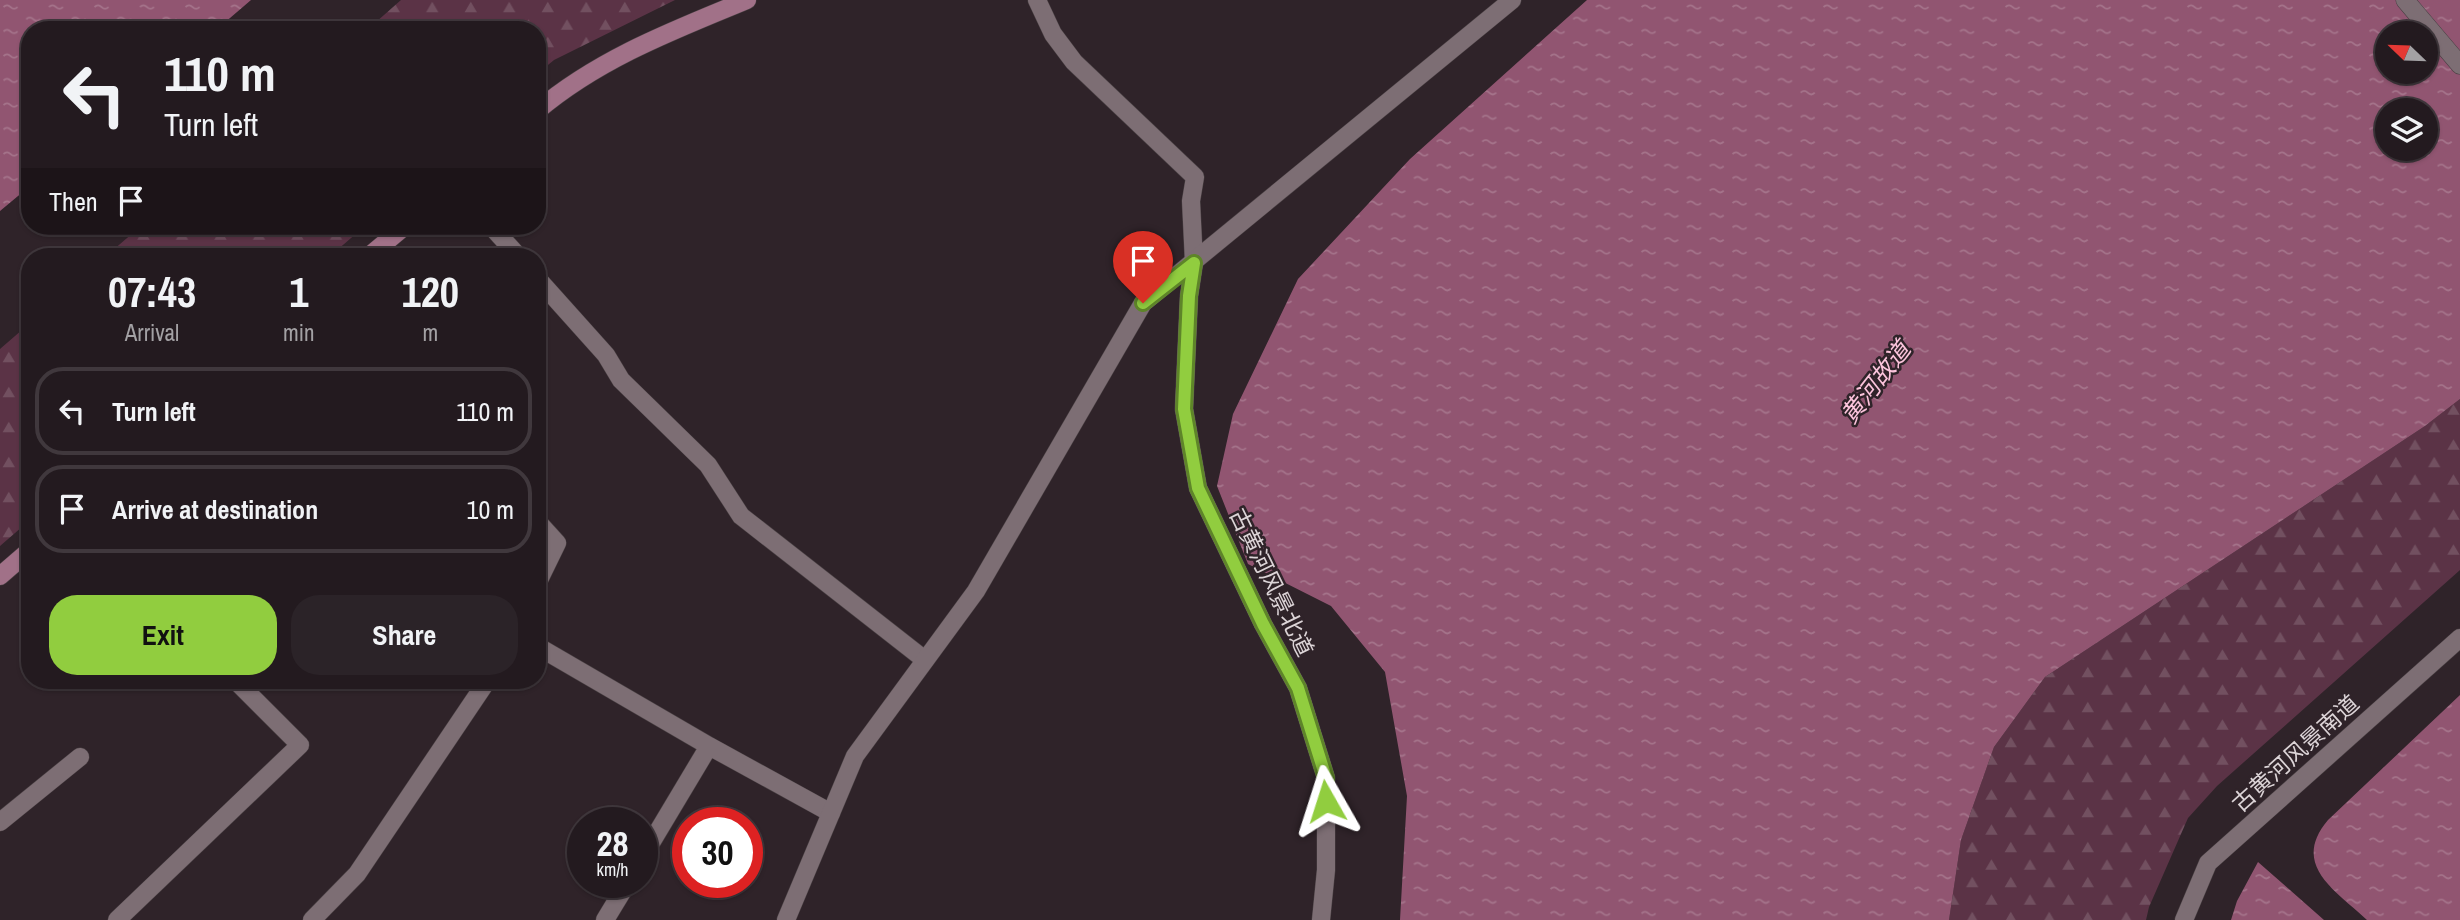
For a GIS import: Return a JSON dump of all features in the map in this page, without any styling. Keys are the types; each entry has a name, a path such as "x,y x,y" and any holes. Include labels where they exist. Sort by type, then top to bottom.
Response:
{"main road":[{"path":"546,103 558,93 650,40 747,0"},
{"path":"379,248 395,235"},
{"path":"0,576 21,558"}],"street":[{"name":"古黄河风景北道","path":"1037,0 1053,34 1074,62 1195,177 1191,201 1194,263 1189,296 1184,409 1198,488 1263,624 1298,688 1326,778 1326,870 1321,920"},
{"path":"786,920 856,756 976,591 1143,303 1511,0"},
{"path":"2405,0 2460,65"},
{"path":"499,235 511,248"},
{"path":"546,288 606,355 621,380 708,465 741,516 925,660"},
{"path":"546,531 557,543 546,566"},
{"name":"古黄河风景南道","path":"2184,920 2208,863 2460,638"},
{"path":"546,651 831,813"},
{"path":"117,920 300,745 244,689"},
{"path":"312,920 357,874 482,689"},
{"path":"658,831 709,746"},
{"path":"0,822 80,757"},
{"path":"605,920 618,898"}],"green space":[{"path":"401,0 675,0 554,60 546,67 546,21 377,21"},
{"path":"131,235 355,235 339,248 115,248"},
{"path":"21,331 21,528 0,546 0,349"},
{"path":"2460,399 2460,570 2217,786 2188,818 2149,907 2146,920 1949,920 1961,840 1994,747 2045,677 2425,426"}],"water":[{"path":"0,0 251,0 226,21 21,21 21,194 0,211"},
{"name":"黄河故道","path":"1587,0 2460,0 2460,399 2425,426 2045,677 1994,747 1961,840 1949,920 1400,920 1407,796 1385,672 1331,606 1248,564 1217,486 1233,414 1298,279 1410,159"},
{"path":"2460,695 2460,920 2367,920 2322,876 2315,864 2317,836 2328,820"},
{"path":"2258,862 2324,920 2231,920 2237,901"}],"route":[{"path":"1143,303 1194,263 1189,296 1184,409 1198,488 1263,624 1298,688 1326,778 1326,801"}]}
